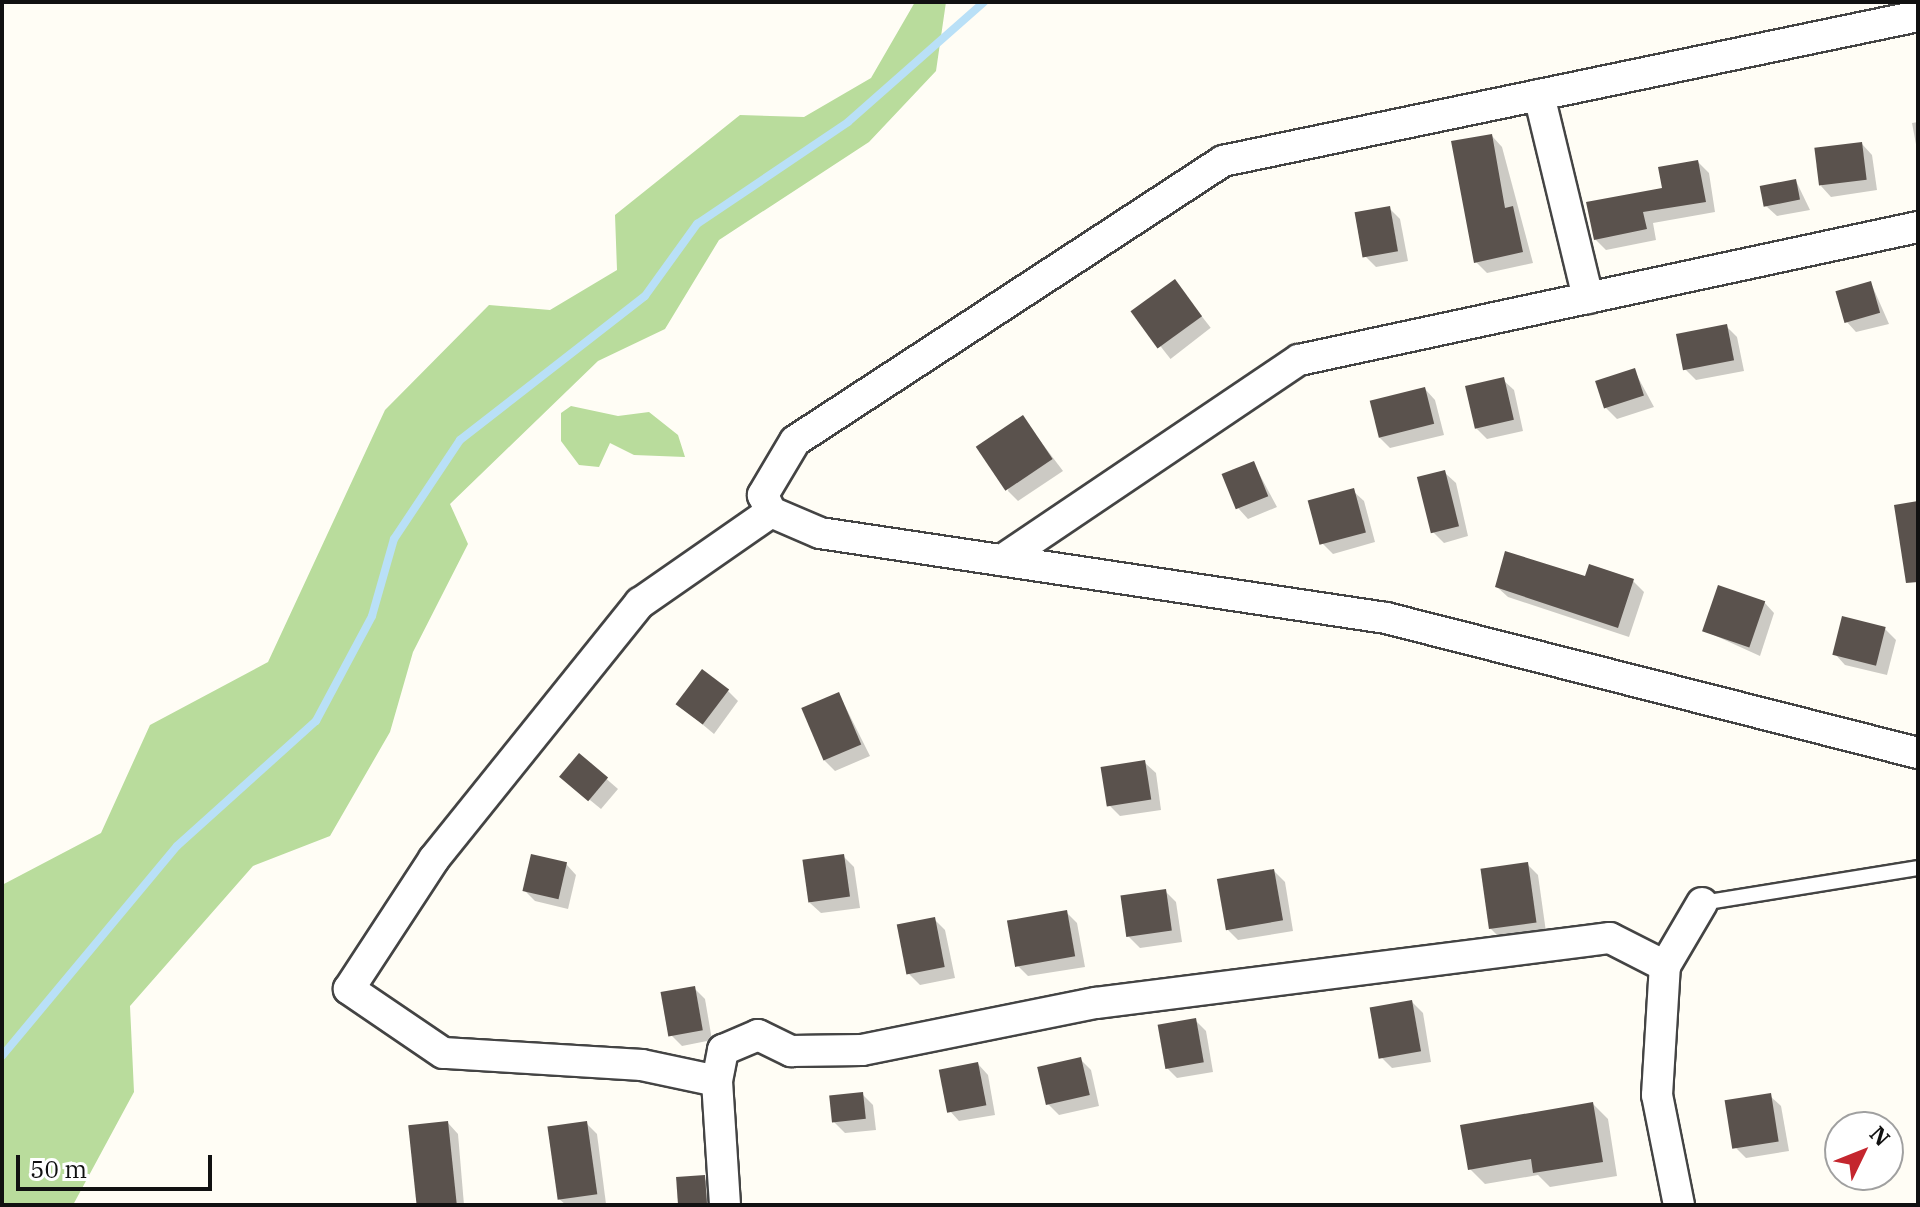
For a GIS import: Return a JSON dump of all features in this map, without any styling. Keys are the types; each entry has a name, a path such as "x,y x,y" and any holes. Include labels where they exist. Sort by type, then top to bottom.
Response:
{"street":[{"path":"1918,16 1223,161 795,441 763,495 771,512 820,533 1386,618 1918,753"},
{"path":"1539,95 1588,298"},
{"path":"1002,560 1299,360 1918,227"},
{"path":"717,1081 642,1065 443,1053 349,989 434,859 640,603 771,512"},
{"path":"1679,1205 1657,1095 1665,966 1702,903"},
{"path":"725,1205 717,1081 723,1050 758,1035 791,1051 862,1050 1096,1003 1610,938 1665,966"}],"lane":[{"path":"1702,903 1918,868"}],"green space":[{"path":"915,2 946,2 936,71 869,142 719,240 665,329 598,361 450,504 468,544 413,652 390,732 330,836 253,866 130,1006 134,1092 73,1205 2,1205 2,885 101,833 150,725 268,662 385,410 489,305 550,310 617,270 615,215 740,115 804,117 871,78"},
{"path":"571,406 618,416 649,412 678,435 685,457 634,455 610,443 599,467 579,465 561,441 561,413"}],"building":[{"path":"1492,134 1505,208 1513,206 1523,252 1474,263 1451,141"},
{"path":"1862,142 1867,180 1819,186 1814,148"},
{"path":"1698,160 1706,202 1643,212 1647,229 1594,240 1586,202 1662,188 1658,167"},
{"path":"1796,179 1800,200 1764,207 1760,186"},
{"path":"1390,206 1398,251 1363,258 1355,212"},
{"path":"1175,279 1202,316 1158,349 1131,311"},
{"path":"1871,281 1880,313 1845,323 1835,291"},
{"path":"1727,324 1734,360 1683,370 1676,334"},
{"path":"1635,368 1644,396 1604,409 1595,381"},
{"path":"1504,377 1514,420 1475,429 1465,386"},
{"path":"1425,387 1434,424 1379,438 1370,401"},
{"path":"1023,415 1053,459 1005,491 976,447"},
{"path":"1254,461 1268,496 1236,509 1222,474"},
{"path":"1445,470 1459,526 1431,533 1417,477"},
{"path":"1354,488 1366,532 1320,545 1308,500"},
{"path":"1918,501 1918,582 1906,583 1894,505"},
{"path":"1505,551 1585,576 1589,564 1634,579 1618,628 1495,587"},
{"path":"1718,585 1765,601 1749,648 1702,631"},
{"path":"1842,616 1886,627 1876,666 1832,655"},
{"path":"702,669 729,689 703,725 676,704"},
{"path":"839,692 861,744 824,760 801,708"},
{"path":"579,753 608,777 588,801 559,777"},
{"path":"1145,760 1151,800 1107,807 1101,767"},
{"path":"531,854 567,862 559,899 522,891"},
{"path":"844,854 850,897 808,902 802,860"},
{"path":"1528,862 1536,922 1489,929 1480,869"},
{"path":"1274,869 1283,920 1226,930 1217,879"},
{"path":"1166,889 1172,931 1126,937 1120,895"},
{"path":"1067,910 1075,956 1015,967 1007,921"},
{"path":"935,917 945,967 906,975 897,924"},
{"path":"695,986 703,1030 668,1036 661,992"},
{"path":"1412,1000 1421,1051 1379,1059 1370,1007"},
{"path":"1196,1018 1204,1062 1165,1069 1158,1025"},
{"path":"1081,1057 1090,1095 1046,1105 1037,1067"},
{"path":"978,1062 986,1105 947,1113 939,1070"},
{"path":"863,1092 866,1119 832,1122 829,1096"},
{"path":"1771,1093 1779,1141 1732,1149 1725,1100"},
{"path":"1593,1102 1603,1162 1533,1173 1531,1159 1468,1170 1460,1125"},
{"path":"448,1121 457,1205 417,1205 408,1125"},
{"path":"587,1121 597,1194 558,1200 547,1127"},
{"path":"705,1175 707,1205 678,1205 676,1177"}],"waterway":[{"path":"2,1056 177,846 316,721 372,616 394,539 460,440 645,296 697,224 848,122 984,2"}]}
